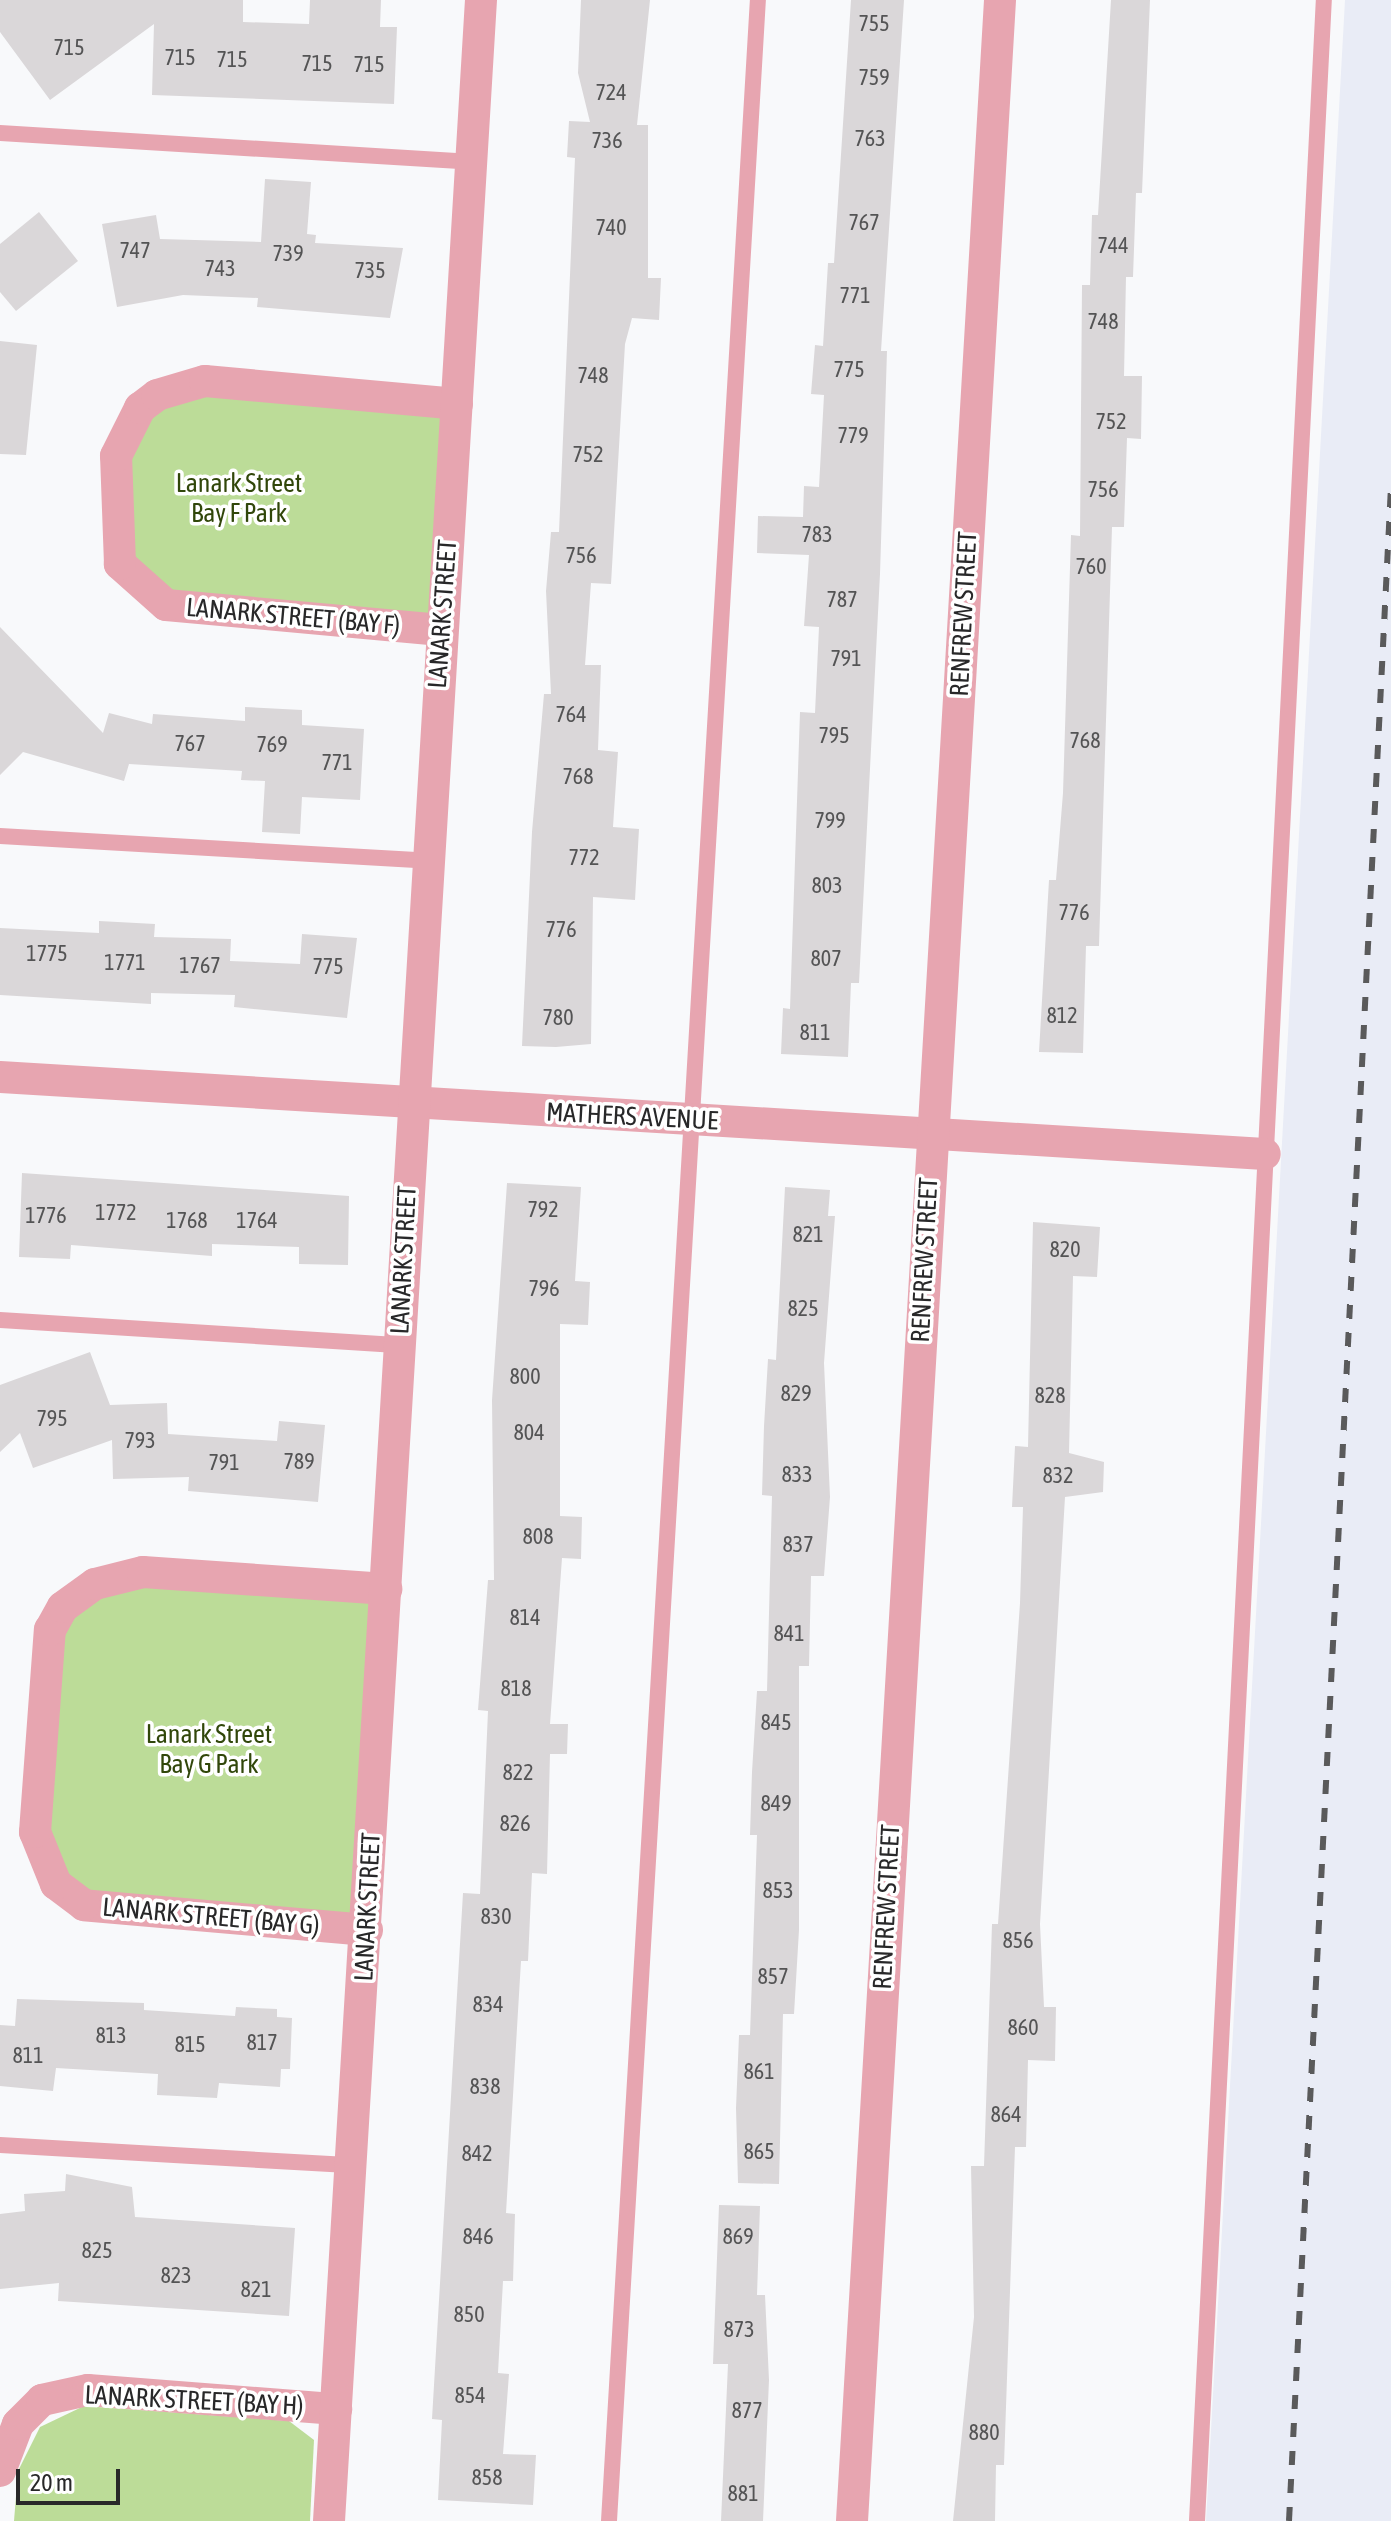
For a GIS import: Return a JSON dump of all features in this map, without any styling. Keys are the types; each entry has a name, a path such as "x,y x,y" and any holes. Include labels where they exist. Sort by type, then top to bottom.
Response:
{"street":[{"name":"LANARK STREET","path":"329,2521 481,0"},
{"name":"RENFREW STREET","path":"852,2521 1000,0"},
{"name":"LANARK STREET (BAY F)","path":"441,630 166,605 120,564 116,456 140,408 157,395 205,381 457,404"},
{"name":"MATHERS AVENUE","path":"0,1077 412,1105 1265,1154"},
{"name":"LANARK STREET (BAY G)","path":"367,1930 84,1905 56,1884 35,1832 50,1630 63,1607 95,1584 143,1572 386,1589"},
{"name":"LANARK STREET (BAY H)","path":"0,2471 18,2424 42,2400 88,2390 336,2409"}],"lane":[{"path":"609,2521 758,0"},
{"path":"1197,2521 1324,0"},
{"path":"0,133 472,162"},
{"path":"0,836 429,861"},
{"path":"0,1320 400,1345"},
{"path":"0,2145 352,2165"}],"shaded area":[{"path":"1345,0 1391,0 1391,2521 1206,2521"}],"green space":[{"name":"Lanark Street Bay F Park","path":"158,395 457,404 441,630 203,610 120,564 127,427"},
{"name":"Lanark Street Bay G Park","path":"95,1584 386,1589 367,1930 123,1913 42,1861 50,1630"},
{"path":"84,2406 289,2421 314,2440 310,2521 14,2521 18,2471 40,2427"}],"building":[{"path":"0,0 243,0 243,22 309,24 310,0 381,0 380,27 397,27 394,104 152,95 154,24 50,100 0,32"},
{"path":"581,0 650,0 637,125 648,125 648,278 661,278 659,320 632,318 625,344 611,584 591,583 585,665 601,665 598,750 618,752 613,827 639,829 635,900 593,897 591,1044 522,1046 532,832 544,694 551,694 546,591 551,532 559,532 575,158 567,157 569,121 590,122 578,73"},
{"path":"851,0 904,0 881,351 887,351 880,574 859,983 851,983 848,1057 781,1054 783,1008 790,1009 800,712 815,713 819,627 804,626 809,555 757,553 758,516 803,517 804,486 819,487 824,395 811,394 815,345 823,346 828,263 834,263"},
{"path":"1111,0 1150,0 1142,193 1136,193 1133,277 1126,277 1124,376 1142,376 1141,439 1127,438 1124,527 1112,527 1099,946 1086,946 1083,1053 1039,1052 1049,880 1056,880 1063,793 1071,535 1080,536 1082,285 1090,285 1092,215 1098,215"},
{"path":"265,179 311,182 307,234 316,235 315,243 403,248 390,318 257,307 258,298 183,295 117,307 102,224 156,215 160,239 261,242"},
{"path":"39,212 78,261 16,311 0,292 0,244"},
{"path":"0,341 37,345 26,455 0,454"},
{"path":"0,627 103,733 109,713 152,724 153,714 245,721 245,707 302,710 302,725 364,729 360,800 302,797 300,834 262,832 265,781 241,780 242,771 129,764 124,781 23,752 0,775"},
{"path":"99,921 155,924 154,937 231,939 230,961 300,964 302,934 357,938 347,1018 234,1007 235,995 151,993 151,1004 0,995 0,928 99,933"},
{"path":"22,1173 349,1196 348,1265 299,1264 299,1247 212,1244 212,1256 71,1245 70,1259 19,1257"},
{"path":"507,1183 581,1187 575,1281 590,1282 588,1325 560,1324 560,1516 582,1517 581,1559 562,1558 550,1724 568,1724 567,1754 550,1754 547,1874 532,1873 528,1961 521,1961 506,2213 515,2214 513,2281 503,2281 498,2373 509,2374 503,2454 536,2455 533,2505 438,2500 442,2420 432,2419 463,1893 480,1894 488,1711 478,1710 488,1580 494,1580 492,1400"},
{"path":"785,1187 830,1190 828,1216 835,1216 824,1363 830,1497 824,1576 811,1576 809,1666 799,1666 799,1930 794,2014 783,2014 779,2184 738,2183 736,2108 739,2035 750,2035 757,1835 750,1835 752,1772 757,1691 767,1691 772,1496 762,1495 764,1426 768,1359 776,1360"},
{"path":"1033,1222 1100,1227 1097,1277 1073,1276 1069,1453 1104,1462 1103,1492 1065,1497 1040,1924 1044,2007 1056,2007 1055,2061 1028,2060 1026,2147 1015,2147 1004,2465 996,2465 995,2521 953,2521 974,2317 971,2166 984,2166 992,1924 998,1924 1020,1603 1023,1507 1012,1507 1015,1446 1028,1447"},
{"path":"90,1352 110,1405 167,1403 168,1434 277,1441 279,1421 325,1425 318,1502 188,1491 189,1477 113,1479 112,1440 33,1468 20,1433 0,1452 0,1385"},
{"path":"17,1999 144,2003 144,2010 235,2016 236,2007 277,2009 277,2017 292,2018 290,2069 281,2069 280,2087 219,2083 217,2098 157,2095 158,2074 56,2068 53,2091 0,2086 0,2025 15,2026"},
{"path":"66,2174 132,2187 135,2217 295,2228 289,2316 58,2301 59,2283 0,2289 0,2214 25,2211 24,2194 65,2191"},
{"path":"719,2205 760,2206 757,2295 765,2295 769,2380 763,2521 721,2521 728,2364 713,2364"}],"railway":[{"path":"1289,2521 1391,487"}]}
